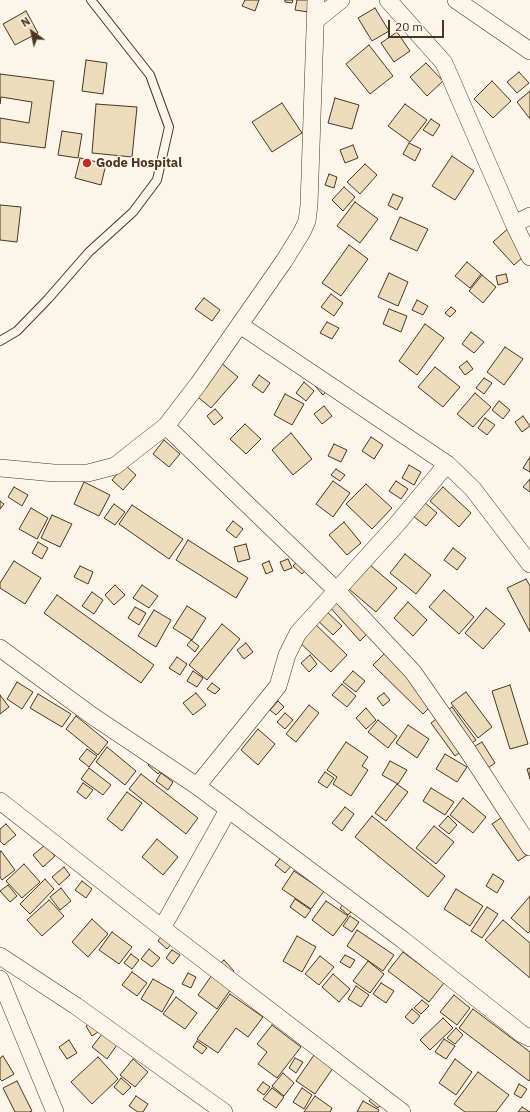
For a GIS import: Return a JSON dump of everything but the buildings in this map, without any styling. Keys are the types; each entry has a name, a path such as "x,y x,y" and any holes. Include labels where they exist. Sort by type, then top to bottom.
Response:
{"street":[{"path":"0,468 54,473 88,474 115,466 166,426 199,383 240,324 302,232 307,221 309,205 316,0"},
{"path":"316,20 341,0"},
{"path":"388,0 444,63 514,224 530,257"},
{"path":"456,0 530,51"},
{"path":"514,224 530,216"},
{"path":"240,324 447,464 473,489 530,564"},
{"path":"166,426 337,591 413,672 468,751 530,848"},
{"path":"197,786 278,686 287,655 298,633 397,524 447,464"},
{"path":"0,648 91,715 197,786 527,1032"},
{"path":"0,801 162,928 402,1112"},
{"path":"162,928 228,810"},
{"path":"0,956 76,1006 224,1112"},
{"path":"0,979 55,1112"}],"lane":[{"path":"0,342 17,331 48,299 89,252 133,212 157,180 169,127 150,75 91,0"}],"place":[{"name":"Gode Hospital","path":"87,163"}]}
